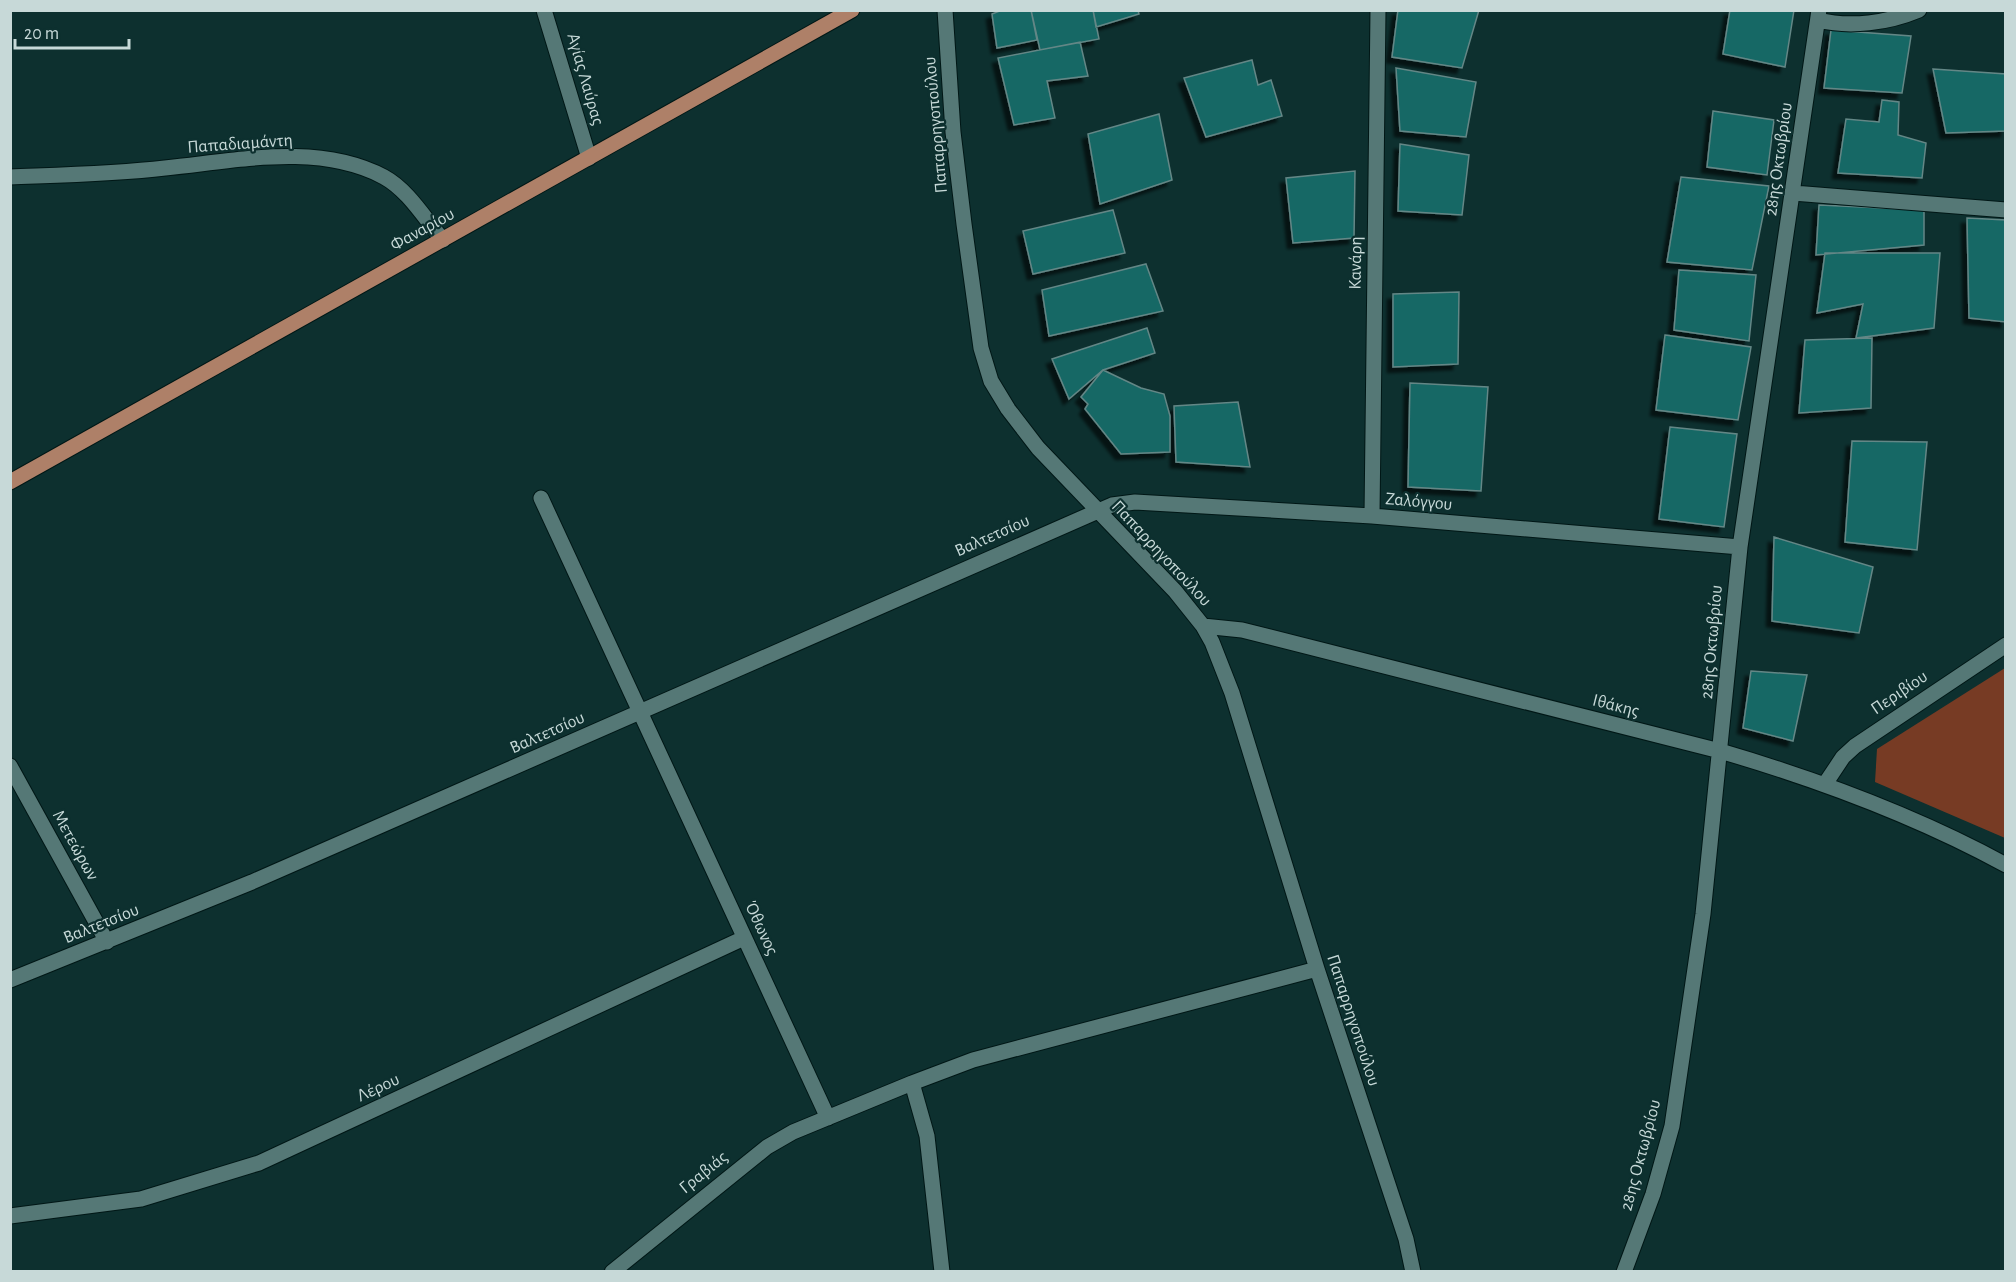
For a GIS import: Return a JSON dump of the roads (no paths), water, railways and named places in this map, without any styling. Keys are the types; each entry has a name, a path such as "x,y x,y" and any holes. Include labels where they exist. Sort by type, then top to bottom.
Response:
{"main road":[{"name":"Φαναρίου","path":"10,482 852,10"}],"street":[{"name":"Αγίας Λαύρας","path":"544,10 589,158"},
{"name":"Παπαρρηγοπούλου","path":"945,10 956,155 977,327 991,381 1019,424 1096,510 1175,591 1203,626 1232,693 1317,969 1406,1239 1413,1272"},
{"name":"Κανάρη","path":"1372,516 1378,10"},
{"path":"1819,15 1836,25 1896,20 1919,10"},
{"name":"28ης Οκτωβρίου","path":"1624,1272 1653,1194 1672,1126 1703,914 1740,547 1819,15"},
{"name":"Παπαδιαμάντη","path":"10,177 86,174 296,157 346,162 385,177 401,190 443,240"},
{"path":"1793,193 2006,210"},
{"name":"Όθωνος","path":"541,498 828,1119"},
{"name":"Ζαλόγγου","path":"1096,510 1135,502 1372,516 1740,547"},
{"name":"Βαλτετσίου","path":"10,980 252,882 641,713 1096,510"},
{"name":"Ιθάκης","path":"1203,626 1242,630 1720,751 1825,784 1962,842 2006,865"},
{"name":"Περιβίου","path":"1825,784 1844,757 1855,746 2006,645"},
{"name":"Μετεώρων","path":"10,766 106,942"},
{"name":"Λέρου","path":"10,1216 141,1199 259,1163 744,938"},
{"path":"828,1119 973,1060 1317,969"},
{"path":"912,1083 927,1136 942,1272"},
{"name":"Γραβιάς","path":"612,1272 767,1147 793,1132 828,1119"}]}
